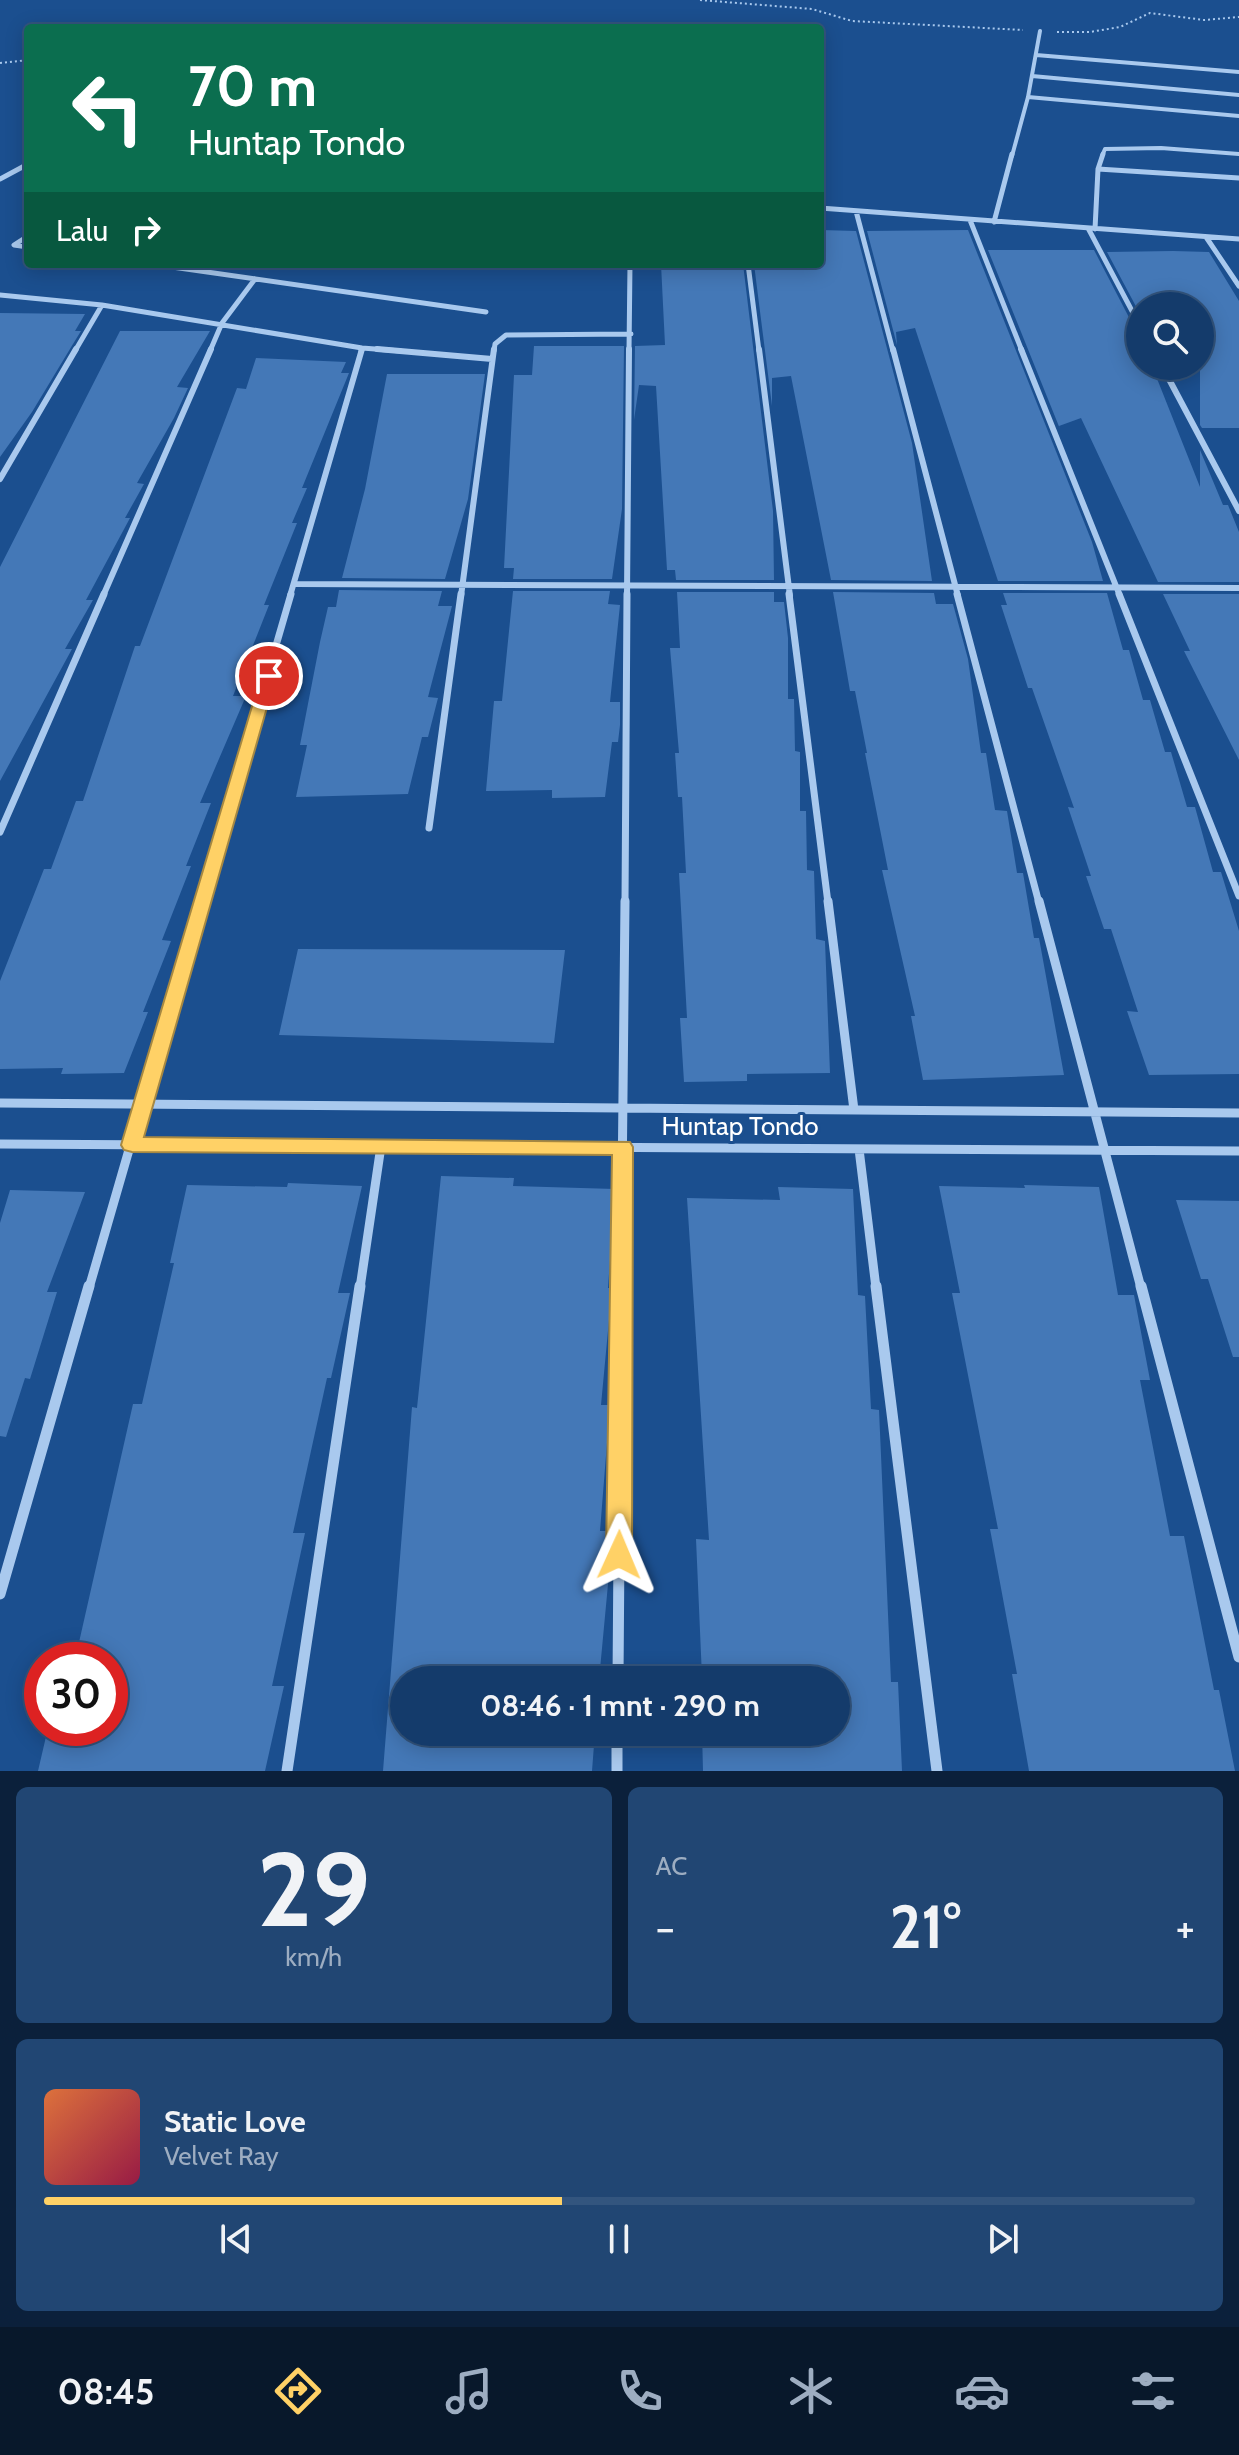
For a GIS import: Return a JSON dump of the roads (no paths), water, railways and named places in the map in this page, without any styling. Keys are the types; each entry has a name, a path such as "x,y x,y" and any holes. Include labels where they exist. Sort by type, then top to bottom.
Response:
{"street":[{"path":"994,222 1028,97 1040,31"},
{"path":"1036,55 1239,72"},
{"path":"1032,76 1239,95"},
{"path":"1028,97 1239,116"},
{"path":"1095,229 1098,169 1105,149 1161,148 1239,154"},
{"path":"0,179 24,166"},
{"path":"1098,169 1239,178"},
{"path":"824,208 1239,239"},
{"path":"856,211 1239,1657"},
{"path":"970,220 1239,896"},
{"path":"1088,228 1126,300"},
{"path":"1206,237 1239,286"},
{"path":"24,239 14,245 24,246"},
{"path":"179,268 486,312"},
{"path":"618,1666 630,268"},
{"path":"748,268 854,1110"},
{"path":"0,832 222,323 255,279"},
{"path":"0,295 102,305 362,348 492,359"},
{"path":"0,479 102,305"},
{"path":"429,828 495,344 506,335 631,334"},
{"path":"0,1594 296,584 362,348"},
{"path":"1169,380 1239,511"},
{"path":"296,584 1239,588"},
{"path":"0,1103 1239,1113"},
{"name":"Huntap Tondo","path":"0,1144 1239,1151"},
{"path":"287,1771 381,1146"},
{"path":"859,1149 937,1771"},
{"path":"617,1746 617,1771"}]}
